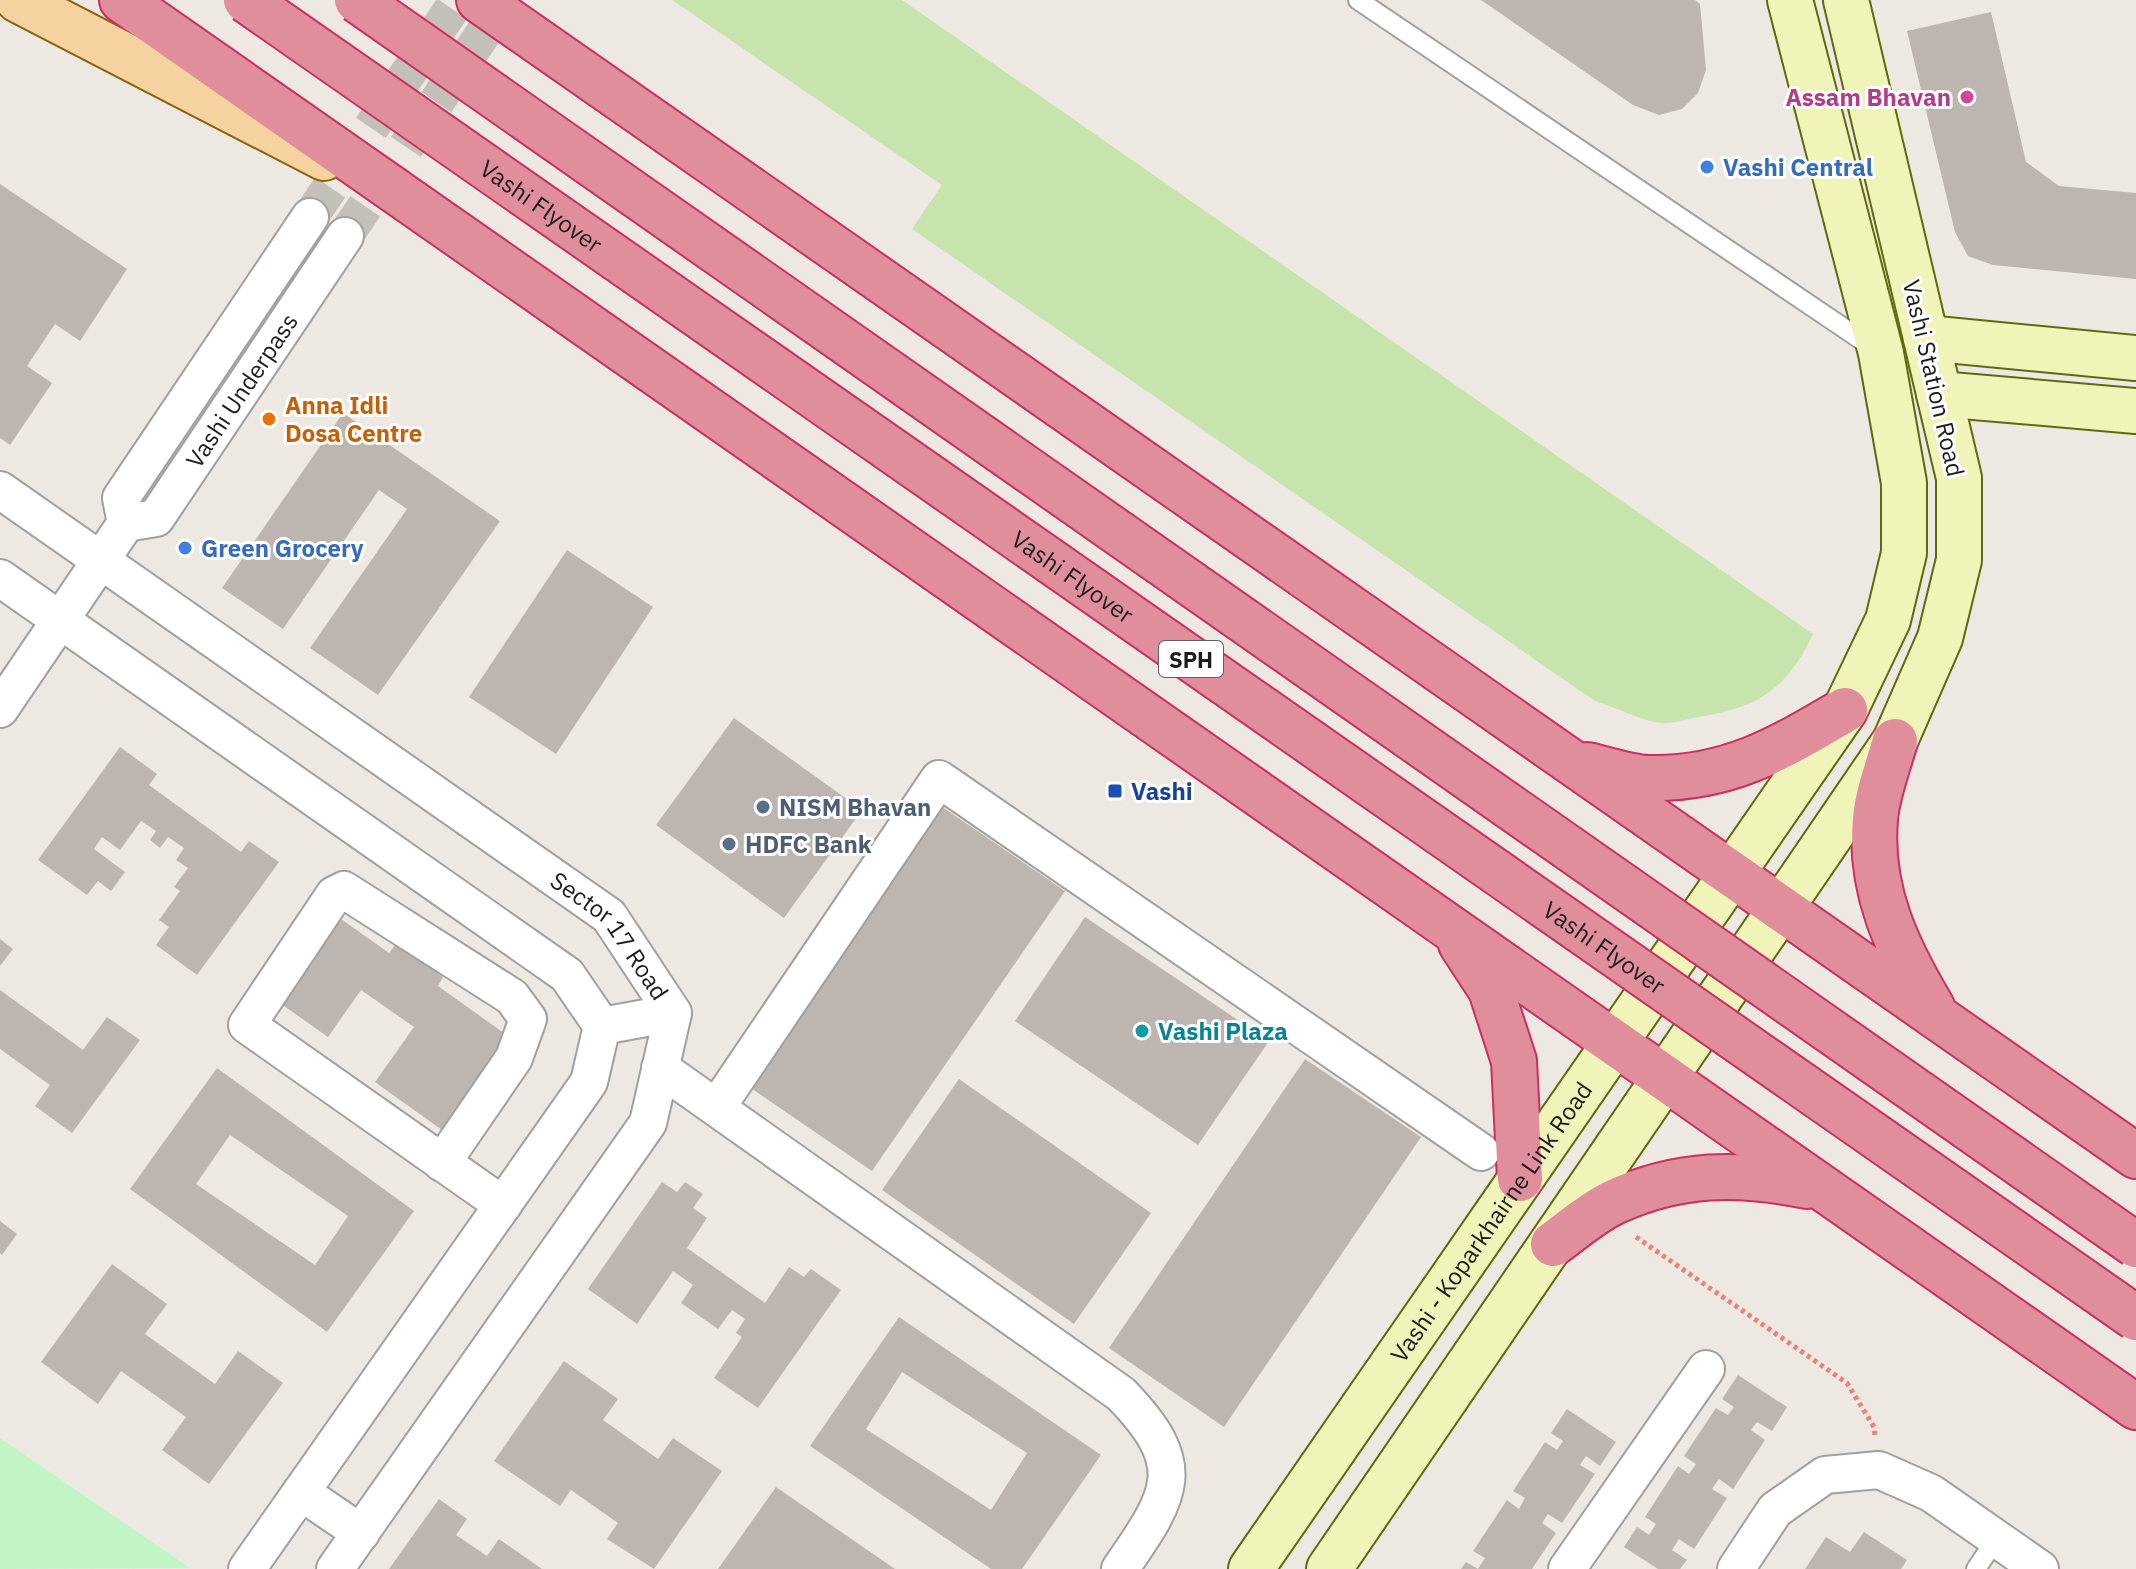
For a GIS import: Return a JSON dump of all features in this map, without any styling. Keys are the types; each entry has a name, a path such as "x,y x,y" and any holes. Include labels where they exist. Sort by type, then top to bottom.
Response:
{"highway":[{"path":"122,0 2136,1407"},
{"name":"Vashi Flyover","path":"246,0 2136,1318"},
{"name":"SPH","path":"357,0 2136,1245"},
{"path":"479,0 2136,1156"},
{"path":"511,0 533,38"},
{"path":"1569,761 1646,778 1717,773 1783,747 1845,710"},
{"path":"1895,741 1875,818 1877,890 1902,956 1940,1020"},
{"path":"1451,928 1491,990 1514,1061 1520,1179"},
{"path":"1553,1244 1613,1203 1681,1179 1754,1175 1825,1190"}],"main road":[{"path":"18,0 415,205"},
{"name":"Vashi Station Road","path":"1730,874 1845,710 1888,620 1904,553 1904,483 1881,353 1790,0"},
{"name":"Vashi Station Road","path":"1782,910 1895,741 1940,638 1959,560 1959,478 1846,0"},
{"path":"1814,102 1867,87"},
{"path":"1926,338 2136,358"},
{"path":"1939,394 2136,411"},
{"name":"Vashi - Koparkhairne Link Road","path":"1251,1569 1730,874"},
{"path":"1329,1569 1782,910"}],"street":[{"name":"Vashi Underpass","path":"0,709 126,523 121,498 310,217"},
{"name":"Vashi Underpass","path":"126,523 156,518 345,236"},
{"name":"Sector 17 Road","path":"0,490 609,916 673,1013 648,1123 335,1569"},
{"path":"0,578 567,975 602,1026 589,1082 247,1569"},
{"path":"717,1107 939,779 1481,1152"},
{"path":"442,1163 514,1058 528,1019 512,997 344,890 334,895 247,1025 442,1163 503,1205"},
{"path":"468,968 495,925"},
{"path":"602,1026 673,1013"},
{"path":"660,1068 1121,1394 1147,1421 1164,1450 1167,1484 1151,1524 1120,1569"},
{"path":"1567,1569 1706,1369"},
{"path":"1736,1569 1775,1510 1825,1475 1879,1470 1931,1493 2040,1569"},
{"path":"301,1492 361,1533"}],"lane":[{"path":"1358,0 1881,353"},
{"path":"1976,1569 1996,1539"}],"path":[{"path":"1599,1212 1847,1383 1874,1427 1879,1470"}],"green space":[{"path":"672,0 902,0 1813,634 1803,653 1781,682 1768,693 1738,708 1719,713 1661,723 1595,701 912,229 942,185"},
{"path":"0,1438 190,1568 0,1569"}],"building":[{"path":"1481,0 1695,0 1700,4 1706,70 1698,93 1682,109 1659,115 1633,105"},
{"name":"Assam Bhavan","path":"1991,12 2026,162 2059,186 2136,193 2136,279 1993,265 1968,256 1955,232 1907,31"},
{"path":"0,184 127,269 80,341 55,324 27,366 52,383 10,445 0,438"},
{"path":"343,413 500,521 378,695 310,648 407,509 379,490 283,629 222,588"},
{"path":"567,550 653,607 556,754 469,697"},
{"path":"734,718 862,810 784,918 656,825"},
{"path":"120,747 157,774 149,785 241,852 249,841 279,862 197,975 156,945 169,927 159,920 180,891 174,887 188,868 176,860 184,848 168,837 160,848 150,840 156,831 141,821 120,850 102,837 94,849 125,872 111,891 98,881 87,895 38,860"},
{"path":"935,802 1065,891 872,1171 742,1082"},
{"path":"334,914 389,953 396,944 443,977 438,986 508,1036 442,1130 375,1082 414,1027 361,990 328,1037 274,999"},
{"name":"Vashi Plaza","path":"1085,917 1269,1041 1198,1145 1015,1021"},
{"path":"0,939 13,949 0,966"},
{"path":"0,990 83,1050 107,1017 140,1040 72,1133 35,1106 50,1085 0,1049"},
{"path":"1305,1059 1421,1137 1224,1427 1109,1348"},
{"path":"217,1068 414,1211 327,1332 130,1189","holes":["230,1135 348,1216 315,1265 196,1184"]},
{"path":"959,1079 1151,1213 1074,1324 882,1190"},
{"path":"662,1182 677,1192 685,1182 703,1194 693,1208 707,1218 687,1248 765,1303 789,1267 804,1277 811,1269 841,1290 758,1408 714,1378 742,1337 736,1333 745,1319 732,1310 718,1329 681,1303 693,1285 673,1271 637,1324 588,1289"},
{"path":"0,1221 17,1234 2,1255 0,1253"},
{"path":"112,1264 167,1304 145,1334 215,1384 238,1351 283,1383 209,1484 162,1450 186,1417 121,1371 98,1404 41,1362"},
{"path":"899,1317 1101,1455 1022,1569 991,1569 810,1446","holes":["902,1372 1027,1453 991,1510 866,1429"]},
{"path":"564,1361 618,1399 603,1420 658,1459 673,1438 722,1471 654,1569 607,1539 618,1523 571,1490 560,1506 494,1461"},
{"path":"1738,1375 1787,1407 1772,1431 1757,1422 1751,1430 1765,1440 1733,1489 1719,1479 1712,1489 1727,1498 1694,1549 1679,1539 1672,1550 1687,1560 1680,1569 1658,1569 1624,1547 1637,1527 1649,1535 1656,1524 1645,1517 1678,1466 1689,1474 1696,1464 1684,1456 1716,1408 1728,1415 1734,1407 1722,1399"},
{"path":"1567,1409 1616,1442 1600,1466 1586,1456 1580,1465 1595,1474 1562,1523 1548,1514 1542,1523 1556,1533 1532,1569 1478,1569 1485,1558 1473,1551 1507,1500 1519,1509 1525,1498 1513,1491 1545,1442 1557,1450 1563,1441 1551,1433"},
{"path":"776,1487 895,1569 718,1569"},
{"path":"439,1499 467,1519 456,1535 487,1556 499,1539 542,1569 389,1569"},
{"path":"1864,1532 1907,1560 1901,1569 1805,1569 1826,1537 1850,1552"},
{"path":"1466,1562 1478,1569 1461,1569"}],"tunnel":[{"path":"310,217 458,0"},
{"path":"345,236 506,0"}],"place":[{"name":"Assam Bhavan","path":"1967,97"},
{"name":"Vashi Central","path":"1707,167"},
{"name":"Anna Idli Dosa Centre","path":"269,419"},
{"name":"Green Grocery","path":"185,548"},
{"name":"Vashi","path":"1115,791"},
{"name":"NISM Bhavan","path":"763,807"},
{"name":"HDFC Bank","path":"729,844"},
{"name":"Vashi Plaza","path":"1142,1031"}]}
